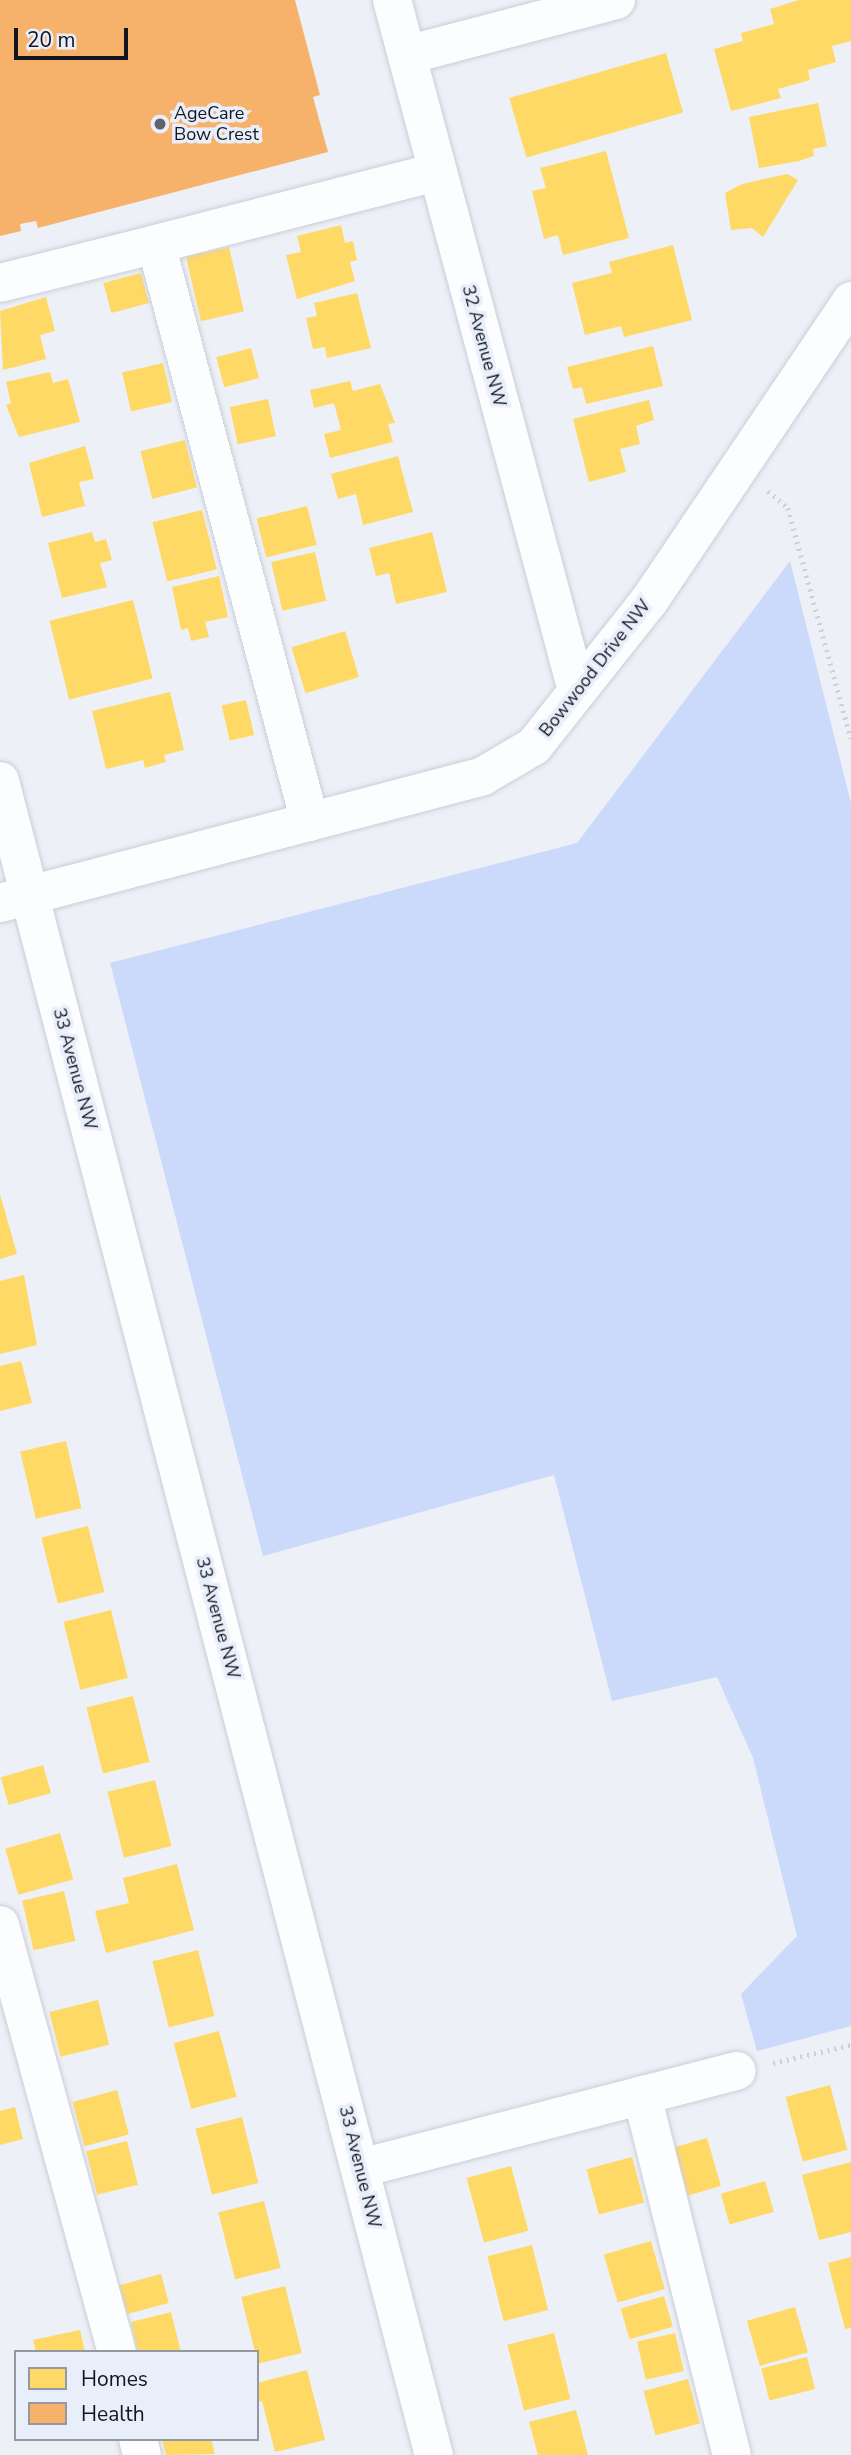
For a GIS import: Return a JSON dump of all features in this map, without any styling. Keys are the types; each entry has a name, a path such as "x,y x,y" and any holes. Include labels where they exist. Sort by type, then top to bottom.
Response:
{"street":[{"name":"32 Avenue NW","path":"392,0 577,691"},
{"path":"407,55 616,0"},
{"path":"0,283 437,172"},
{"path":"156,244 310,822"},
{"name":"Bowwood Drive NW","path":"15,900 483,776 534,746 649,601 851,301"},
{"name":"33 Avenue NW","path":"0,781 15,900 361,2168 434,2455"},
{"path":"0,1925 116,2350"},
{"path":"361,2168 737,2071"},
{"path":"642,2095 732,2455"}],"path":[{"path":"739,467 788,508 851,739"},
{"path":"737,2071 851,2045"}],"shaded area":[{"path":"790,561 851,803 851,2026 757,2051 741,1994 797,1936 753,1758 717,1677 612,1701 554,1475 263,1556 110,963 577,843"}],"building: Homes":[{"path":"799,0 851,0 851,41 832,46 836,62 808,70 810,80 778,89 781,98 731,111 714,49 743,41 741,33 774,24 770,9"},
{"path":"666,53 683,113 526,158 509,98"},
{"path":"818,103 827,146 813,149 814,156 799,161 759,168 749,117"},
{"path":"606,151 629,238 563,255 558,235 544,239 532,191 546,188 540,168"},
{"path":"787,174 798,180 763,237 752,228 731,230 725,193 742,184"},
{"path":"341,225 345,243 353,241 357,260 350,262 355,281 297,299 286,255 301,252 297,236"},
{"path":"673,245 692,320 624,337 621,326 585,335 572,283 612,273 609,262"},
{"path":"229,247 244,311 201,321 186,257"},
{"path":"141,273 149,303 111,313 103,283"},
{"path":"357,293 371,348 327,358 325,347 313,349 306,318 317,316 314,303"},
{"path":"46,297 55,331 40,335 46,359 3,370 0,311"},
{"path":"653,346 663,386 586,404 582,387 573,389 567,367"},
{"path":"251,348 259,378 224,387 216,357"},
{"path":"163,363 172,402 131,411 122,372"},
{"path":"50,372 53,383 68,379 80,422 19,437 6,405 11,403 6,382"},
{"path":"350,381 353,391 380,384 395,423 388,424 393,442 330,458 324,434 341,430 334,403 314,408 310,390"},
{"path":"268,399 276,436 238,444 230,407"},
{"path":"649,400 654,420 636,426 640,444 620,449 626,472 589,482 573,419"},
{"path":"185,440 197,488 152,499 140,451"},
{"path":"85,446 94,479 79,482 85,506 42,517 29,463"},
{"path":"398,456 413,512 363,525 356,494 338,499 331,474"},
{"path":"307,506 317,545 266,557 257,519"},
{"path":"202,510 217,569 167,582 153,522"},
{"path":"92,532 95,542 106,539 112,560 100,563 107,587 62,598 48,543"},
{"path":"432,532 447,592 396,604 389,573 376,576 369,548"},
{"path":"315,552 326,601 282,611 271,562"},
{"path":"219,576 228,617 205,622 209,637 191,641 188,628 181,630 172,587"},
{"path":"133,600 153,679 69,699 50,621"},
{"path":"345,631 359,677 305,693 291,647"},
{"path":"170,692 184,750 164,755 166,762 145,768 143,760 106,769 92,711"},
{"path":"246,700 254,735 230,741 222,706"},
{"path":"0,1194 17,1254 0,1259"},
{"path":"24,1275 37,1345 0,1354 0,1281"},
{"path":"21,1361 32,1403 0,1411 0,1366"},
{"path":"66,1441 82,1508 36,1519 20,1452"},
{"path":"88,1526 104,1592 58,1604 41,1538"},
{"path":"111,1610 128,1678 80,1690 63,1622"},
{"path":"133,1696 149,1762 103,1774 86,1708"},
{"path":"43,1765 51,1793 9,1805 1,1777"},
{"path":"155,1780 171,1846 124,1858 107,1792"},
{"path":"60,1833 73,1879 18,1895 5,1849"},
{"path":"177,1864 194,1930 106,1953 95,1911 129,1903 123,1878"},
{"path":"64,1891 75,1941 34,1950 22,1901"},
{"path":"198,1950 214,2016 169,2027 152,1961"},
{"path":"98,2000 109,2045 61,2057 49,2012"},
{"path":"219,2031 237,2097 191,2109 174,2043"},
{"path":"830,2085 847,2150 803,2162 786,2097"},
{"path":"117,2090 129,2134 84,2146 73,2102"},
{"path":"15,2107 23,2139 0,2145 0,2111"},
{"path":"242,2117 258,2183 212,2195 195,2129"},
{"path":"707,2138 721,2186 688,2195 674,2147"},
{"path":"127,2141 138,2185 97,2195 86,2151"},
{"path":"632,2157 644,2202 599,2215 587,2169"},
{"path":"851,2162 851,2232 819,2240 802,2175"},
{"path":"511,2166 528,2231 484,2243 467,2178"},
{"path":"765,2181 774,2212 730,2224 721,2194"},
{"path":"264,2201 281,2268 235,2279 218,2212"},
{"path":"651,2241 665,2289 618,2303 604,2255"},
{"path":"532,2245 548,2310 504,2321 487,2256"},
{"path":"851,2257 851,2328 845,2329 828,2263"},
{"path":"161,2274 169,2303 127,2314 119,2285"},
{"path":"285,2286 302,2353 259,2364 259,2350 255,2350 241,2297"},
{"path":"664,2296 673,2327 630,2339 621,2308"},
{"path":"795,2307 808,2352 760,2366 747,2321"},
{"path":"171,2312 180,2350 138,2350 131,2322"},
{"path":"80,2330 85,2350 36,2350 33,2340"},
{"path":"554,2333 570,2399 524,2411 507,2345"},
{"path":"675,2333 684,2371 646,2380 637,2342"},
{"path":"807,2357 815,2389 769,2400 761,2368"},
{"path":"307,2370 325,2440 275,2452 262,2401 259,2402 259,2382"},
{"path":"688,2379 700,2423 655,2435 644,2391"},
{"path":"576,2410 588,2455 538,2455 529,2422"},
{"path":"162,2441 212,2441 215,2454 166,2455"}],"building: Health":[{"name":"AgeCare Bow Crest","path":"0,0 295,0 320,95 313,97 328,152 38,228 36,221 20,224 21,231 0,236"}],"place":[{"name":"AgeCare Bow Crest","path":"160,124"}]}
